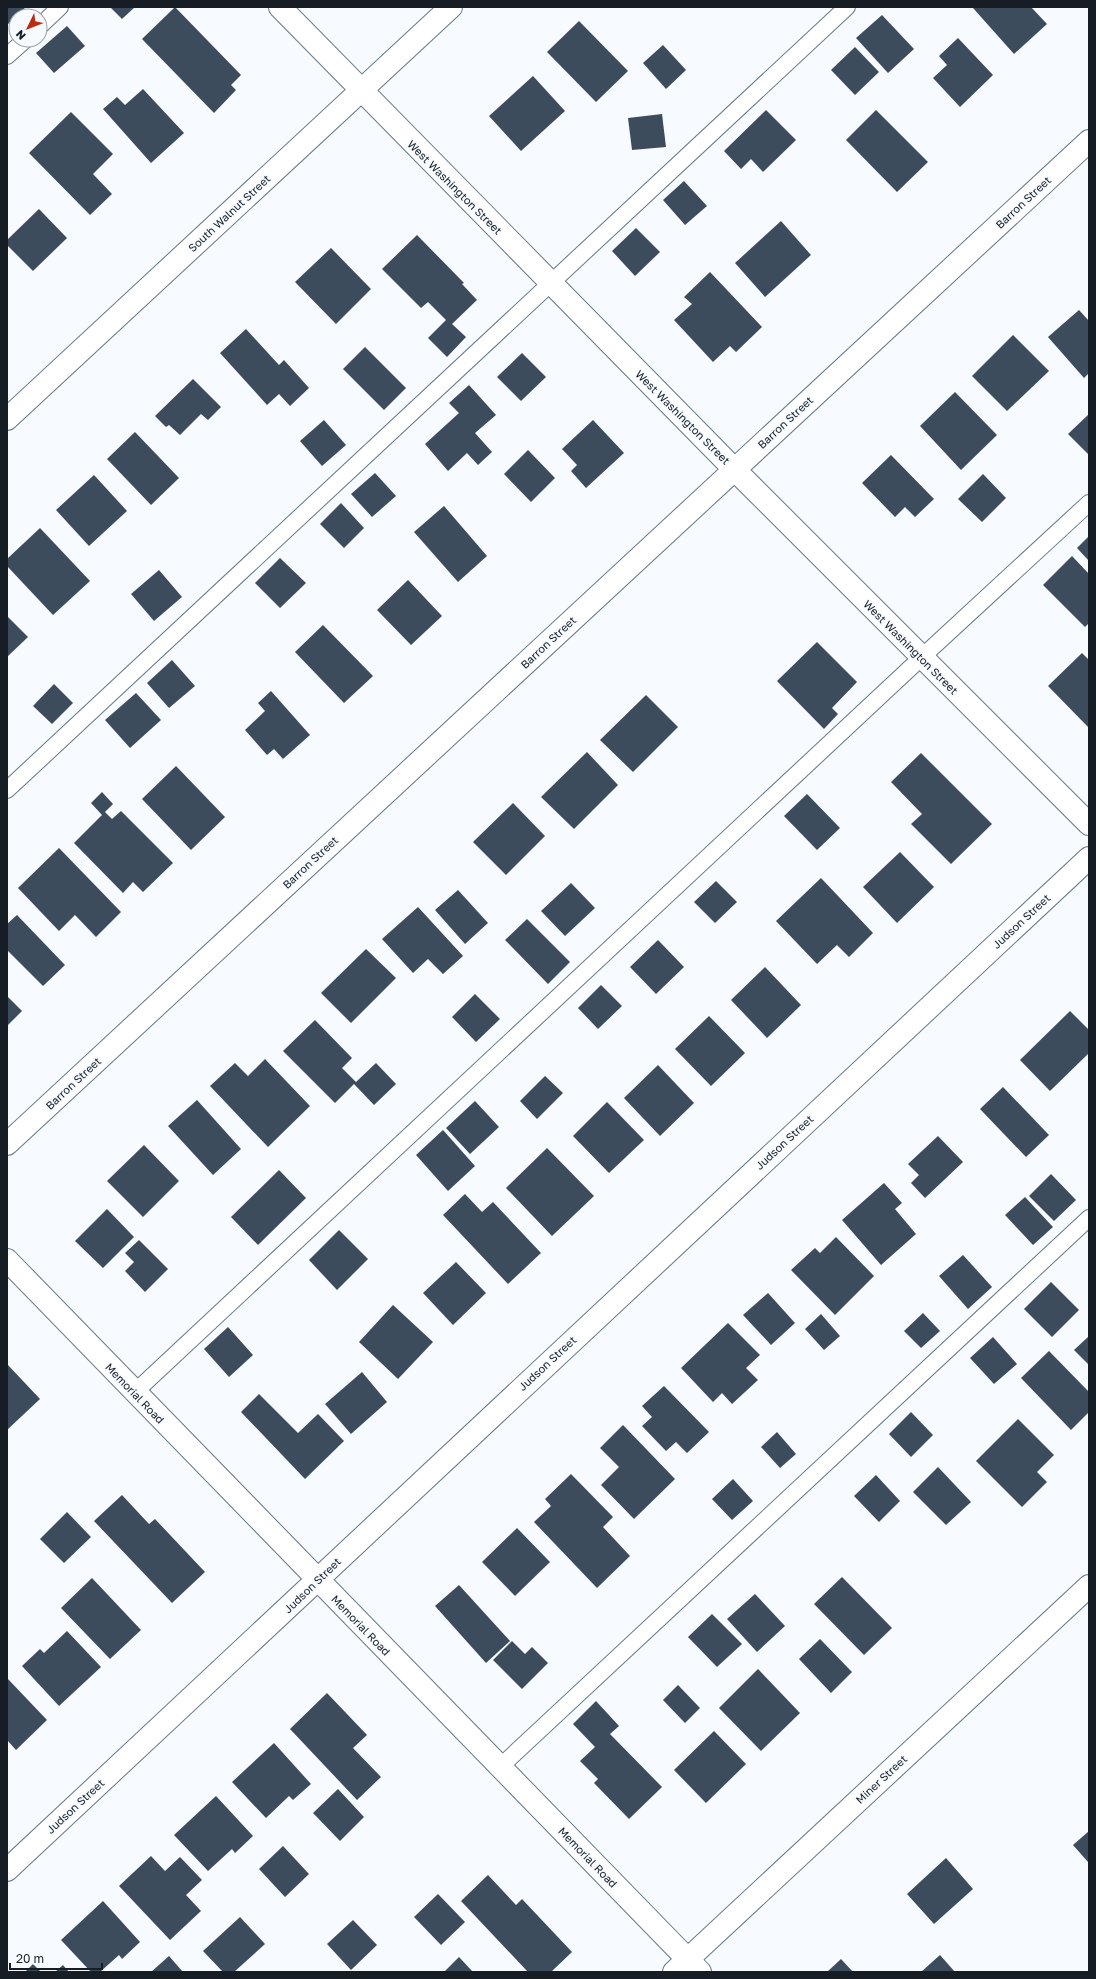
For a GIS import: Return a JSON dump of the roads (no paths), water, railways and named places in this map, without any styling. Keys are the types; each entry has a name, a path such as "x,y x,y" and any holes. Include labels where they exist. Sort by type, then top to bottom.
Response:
{"street":[{"name":"West Washington Street","path":"280,7 734,469 1089,824"},
{"name":"South Walnut Street","path":"7,418 451,7"},
{"name":"Barron Street","path":"7,1144 1089,141"},
{"name":"Judson Street","path":"7,1870 317,1580 380,1519 1089,858"},
{"name":"Memorial Road","path":"7,1260 500,1767 687,1968"},
{"name":"Miner Street","path":"687,1968 1089,1586"}],"lane":[{"path":"48,18 60,7"},
{"path":"7,790 550,282 847,7"},
{"path":"7,56 16,48"},
{"path":"135,1392 1089,503"},
{"path":"500,1767 1089,1218"}]}
